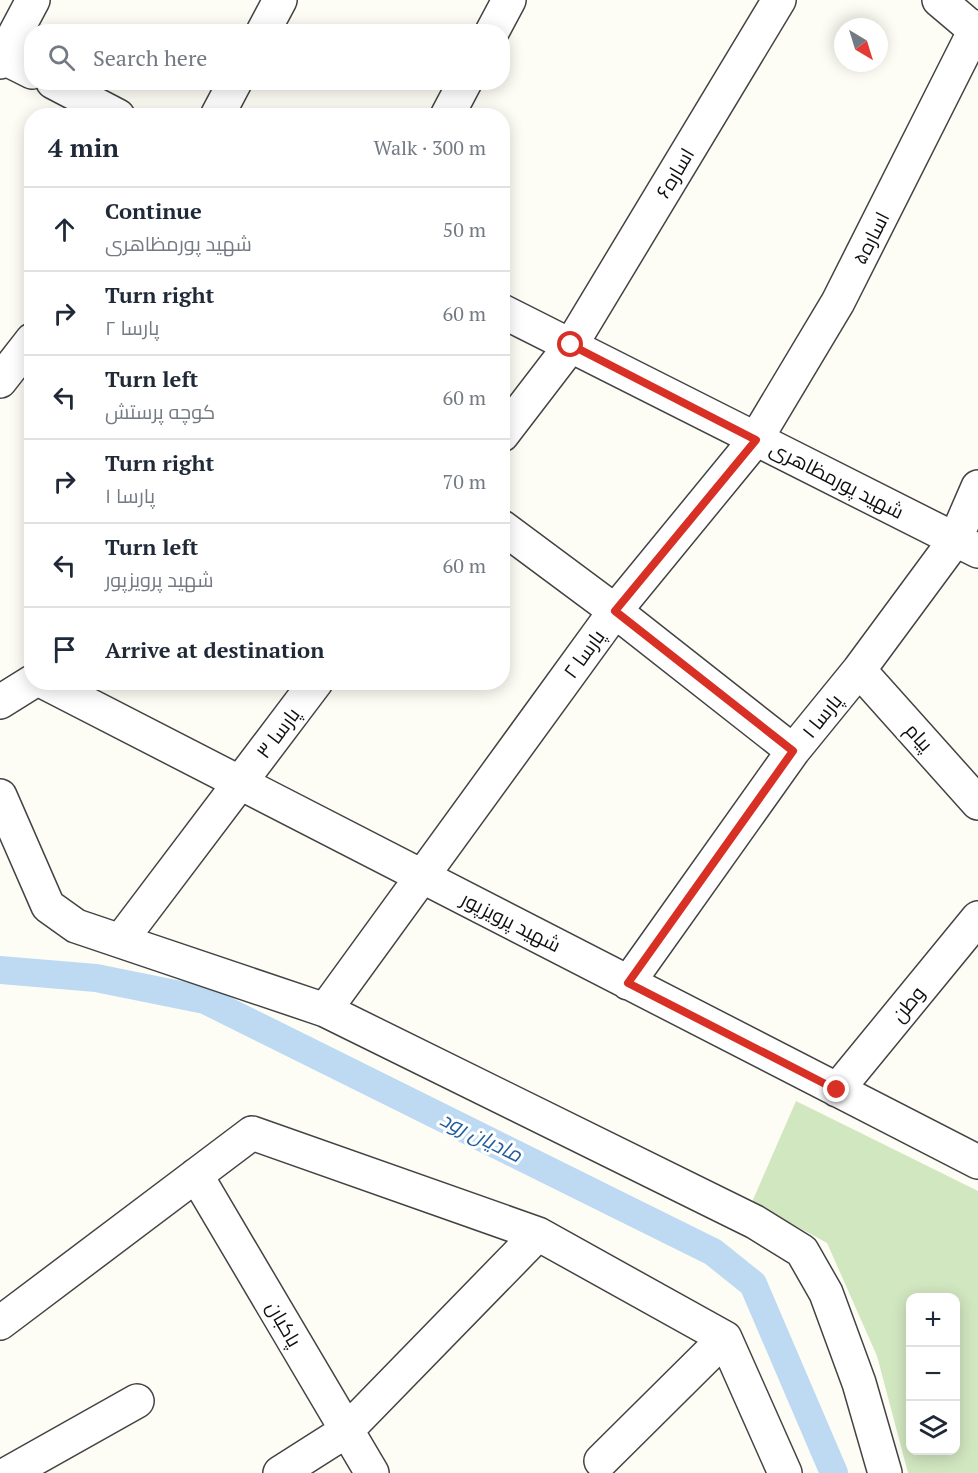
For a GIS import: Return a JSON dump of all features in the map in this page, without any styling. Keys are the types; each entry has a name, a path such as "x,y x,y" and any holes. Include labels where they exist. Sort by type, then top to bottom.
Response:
{"street":[{"path":"9,62 33,0"},
{"path":"267,24 280,0"},
{"path":"496,24 509,0"},
{"name":"اساره۶","path":"571,345 779,0"},
{"path":"939,0 977,30"},
{"name":"اساره۵","path":"756,440 838,302 977,30"},
{"path":"68,90 102,108"},
{"path":"221,108 231,90"},
{"path":"451,108 461,90"},
{"name":"شهید پورمظاهری","path":"510,315 967,546"},
{"path":"510,425 571,345"},
{"path":"0,381 24,350"},
{"name":"پارسا ۲","path":"326,1010 615,611 756,440"},
{"name":"پارسا ۱","path":"628,983 793,751 859,670 967,546 978,488"},
{"path":"510,533 615,611 793,751"},
{"name":"پیام","path":"859,670 978,803"},
{"path":"0,702 24,687"},
{"name":"شهید پرویزپور","path":"60,690 978,1162"},
{"name":"پارسا ۳","path":"122,940 310,690"},
{"path":"0,796 48,906 76,926 326,1010 755,1222 802,1251 826,1293 859,1383 885,1473"},
{"name":"وطن","path":"837,1090 978,918"},
{"path":"0,1323 252,1133 538,1234 725,1338 785,1473"},
{"name":"پاکبان","path":"196,1175 372,1473"},
{"path":"280,1473 346,1431 538,1234"},
{"path":"601,1461 725,1338"},
{"path":"9,1473 137,1401"}],"green space":[{"path":"796,1101 978,1191 978,1473 908,1473 877,1356 827,1243 752,1202"}],"waterway":[{"name":"مادیان رود","path":"0,970 96,978 205,1000 713,1252 753,1284 834,1473"}],"route":[{"path":"571,345 756,440 615,611 793,751 628,983 837,1090"}]}
